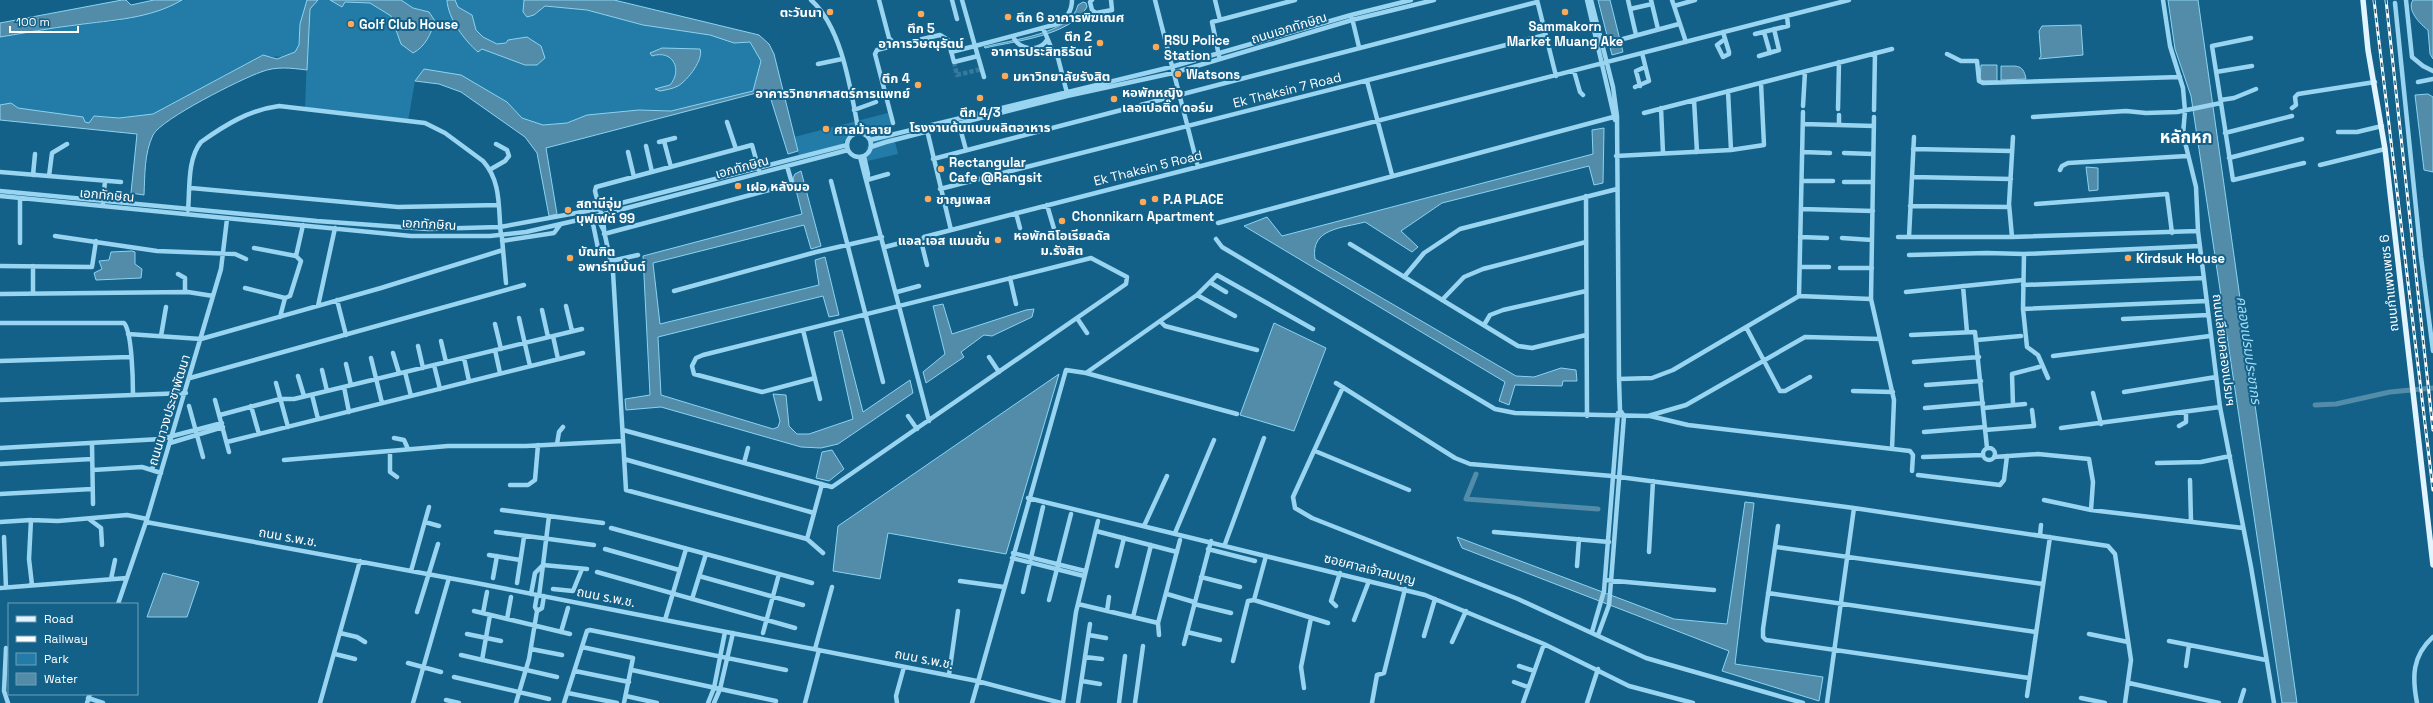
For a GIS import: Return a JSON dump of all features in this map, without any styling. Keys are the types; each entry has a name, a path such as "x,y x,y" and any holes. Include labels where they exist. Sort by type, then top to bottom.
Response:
{"main road":[{"name":"ถนนกำแพงเพชร 6","path":"2362,0 2368,50 2375,82 2385,149 2411,386 2433,565"}],"street":[{"path":"812,0 830,23 842,59 859,133"},
{"path":"880,0 889,38 896,45"},
{"path":"952,0 957,19"},
{"path":"962,0 984,77"},
{"path":"951,52 1044,31 1062,21 1072,7 1072,0"},
{"path":"1092,0 1092,10 1096,13 1112,10 1111,0"},
{"path":"1155,0 1172,73 1198,167"},
{"path":"1215,0 1220,20"},
{"path":"1221,60 1212,22 1295,0"},
{"name":"ถนนเอกทักษิณ","path":"870,140 959,124 1067,93 1172,73 1221,60 1411,0"},
{"name":"ถนนเอกทักษิณ","path":"871,147 926,130 1171,67 1352,18 1434,0"},
{"path":"1587,0 1605,63"},
{"path":"1591,0 1616,116 1620,410 1617,416 1604,591 1602,604 1592,632"},
{"path":"1628,0 1636,34"},
{"path":"1672,0 1686,42"},
{"path":"1674,6 1695,0"},
{"name":"Ek Thaksin 5 Road","path":"927,265 922,241 924,237 1378,120 1556,76 1847,0"},
{"name":"ถนนเลียบคลองเปรมฯ","path":"2163,0 2170,46 2180,77 2187,110 2182,129 2187,156 2196,187 2198,231 2220,407 2274,703"},
{"path":"2406,0 2412,57 2423,66 2433,71"},
{"path":"933,159 1537,1 1556,76"},
{"path":"1630,9 1652,2 1658,29"},
{"path":"2396,3 2421,257 2433,351"},
{"path":"1755,34 1788,26 1787,16"},
{"path":"1352,18 1359,47"},
{"path":"1623,39 1636,34 1679,24"},
{"path":"1759,56 1779,50 1774,29"},
{"path":"1044,31 1047,40 1058,58 1067,93"},
{"path":"1723,32 1725,39"},
{"path":"1764,32 1770,53"},
{"path":"894,123 875,54 878,50 940,35 948,40 954,62 978,56"},
{"name":"Ek Thaksin 7 Road","path":"940,189 1546,35"},
{"path":"2251,38 2212,46 2232,179 2235,181 2304,163"},
{"path":"1014,39 1020,47 1027,48 1044,44 1047,40"},
{"path":"1644,113 1892,49"},
{"path":"1642,53 1645,67 1648,83 1637,86 1636,71 1645,67"},
{"path":"1874,110 1875,53"},
{"path":"1947,54 1962,61 1977,61 1979,81 1983,83 2180,77"},
{"path":"818,64 842,59"},
{"path":"1838,109 1839,62"},
{"path":"2216,72 2252,66"},
{"path":"1574,71 1580,92 1583,95"},
{"path":"1803,106 1805,72"},
{"path":"2418,82 2433,80"},
{"path":"1367,81 1392,175"},
{"path":"2292,108 2296,105 2295,97 2298,94 2375,82"},
{"path":"1616,156 1731,150 1764,145 1761,83"},
{"path":"2034,116 2126,111 2146,113 2187,110 2234,98 2256,89"},
{"path":"1728,91 1731,150"},
{"path":"1694,100 1697,152"},
{"path":"854,110 876,102"},
{"path":"188,214 194,155 201,142 243,116 257,110 279,106 425,123 445,133 484,161 491,169 497,186 506,284"},
{"path":"1661,108 1663,154"},
{"path":"1799,296 1803,112"},
{"path":"1839,115 1839,126"},
{"path":"1218,222 1616,116"},
{"path":"2225,133 2292,116"},
{"path":"1874,117 1871,300 1893,392 1895,410 1892,449"},
{"path":"727,122 736,149"},
{"path":"959,124 966,150"},
{"path":"1803,124 1874,126"},
{"path":"2338,132 2357,132 2382,126"},
{"path":"926,130 951,230"},
{"path":"859,133 865,135 870,140 871,147 862,157 852,155 847,147 853,135 859,133"},
{"path":"1908,237 1914,136"},
{"path":"2012,237 2010,207 2013,137"},
{"path":"671,167 662,142 675,138"},
{"path":"2229,158 2302,139"},
{"path":"49,176 52,153 67,144"},
{"path":"491,169 505,161 509,156 507,150 496,144"},
{"path":"760,173 753,145 596,187 598,209 600,216 604,220 604,233 611,262 626,490 807,539 823,553"},
{"path":"646,146 652,172"},
{"name":"เอกทักษิณ","path":"0,196 103,203 227,219 411,236 501,238 554,233 560,225 600,216 787,166 805,158 847,147"},
{"path":"1913,149 2012,151"},
{"path":"2320,165 2385,149"},
{"path":"628,152 634,177"},
{"path":"1803,152 1830,153"},
{"path":"1844,153 1873,154"},
{"path":"33,174 36,154"},
{"path":"2060,170 2062,166 2068,163 2187,156"},
{"path":"862,157 868,174 867,180 900,306 921,395 929,421"},
{"path":"0,191 103,203 189,208 428,229 500,227 598,209 759,167 796,161"},
{"path":"604,233 788,185 792,183 787,166"},
{"path":"0,172 121,182"},
{"path":"867,180 888,174"},
{"path":"1912,178 2011,179"},
{"path":"103,203 104,181"},
{"path":"831,181 883,382"},
{"path":"1802,181 1833,181"},
{"path":"1844,182 1873,182"},
{"path":"190,188 398,207 499,205"},
{"path":"1404,277 1424,253 1460,229 1617,189"},
{"path":"2036,204 2167,194 2172,232"},
{"path":"1586,196 1587,416"},
{"path":"20,198 20,243"},
{"path":"1047,205 1055,232"},
{"path":"1910,206 2010,207"},
{"path":"1801,209 1872,211"},
{"path":"1016,213 1020,228"},
{"name":"ถนนนาวงประชาพัฒนา","path":"118,603 186,393 224,253 227,219"},
{"path":"593,224 599,253 609,253"},
{"path":"296,256 303,225"},
{"path":"318,306 335,228"},
{"path":"1898,237 2012,237 2198,231"},
{"path":"55,236 169,252 224,253 235,254 246,258"},
{"path":"674,291 816,252 882,237"},
{"path":"1800,237 1827,238"},
{"path":"1842,238 1872,240"},
{"path":"1216,239 1222,247 1495,409 1522,414 1648,416 1688,425 1892,449 1912,452 1912,471"},
{"path":"885,247 912,240"},
{"path":"0,266 92,267 96,241"},
{"path":"1442,300 1464,278 1482,269 1586,242"},
{"path":"1350,244 1526,349 1586,335"},
{"path":"1909,255 1987,253 2024,254 2200,246"},
{"path":"254,248 296,256 301,261 293,292 285,298 280,317"},
{"path":"128,334 201,339 318,306 503,250"},
{"path":"2024,254 2022,309 2028,350 2038,355 2048,378"},
{"path":"611,262 638,255"},
{"path":"623,430 822,484 835,486 1126,284 1128,280 1125,275 1093,258 703,355 693,362 692,371 694,374 762,392 815,378"},
{"path":"33,266 33,293"},
{"path":"1800,267 1829,267"},
{"path":"1840,268 1872,268"},
{"path":"178,274 185,278 185,292"},
{"path":"1086,373 1197,295 1211,283 1217,275 1313,329"},
{"path":"1010,278 1016,304"},
{"path":"1906,292 2023,282 2204,278"},
{"path":"1211,283 1226,292"},
{"path":"190,378 524,285"},
{"path":"896,292 919,286"},
{"path":"1963,286 1967,332"},
{"path":"245,288 285,298"},
{"path":"1484,325 1490,315 1503,310 1586,291"},
{"path":"0,294 185,292 213,296"},
{"path":"1197,295 1235,316"},
{"path":"1619,379 1652,378 1673,370 1799,296 1871,300"},
{"path":"337,300 346,335"},
{"path":"2022,309 2207,301"},
{"path":"566,306 572,331"},
{"path":"161,336 166,307"},
{"path":"542,310 558,359"},
{"path":"2123,319 2208,315"},
{"path":"519,318 530,366"},
{"path":"1077,318 1087,333"},
{"path":"1160,321 1165,326 1257,350"},
{"path":"0,323 120,322 126,324 130,357 133,367 133,394"},
{"path":"495,324 501,349"},
{"path":"1746,327 1780,391 1785,391 1810,377"},
{"path":"220,415 280,399 312,395 582,329"},
{"path":"803,330 820,399"},
{"path":"1911,335 1975,332 1979,357 1987,448 1983,455"},
{"path":"1977,340 2021,336"},
{"path":"2053,356 2210,336"},
{"path":"1648,416 1686,405 1805,337 1880,339"},
{"path":"441,341 446,362"},
{"path":"418,346 423,368"},
{"path":"495,350 500,373"},
{"path":"393,352 399,373"},
{"path":"227,442 583,352"},
{"path":"0,362 130,357"},
{"path":"989,357 999,372"},
{"path":"1914,362 1979,357"},
{"path":"371,358 382,403"},
{"path":"464,358 469,381"},
{"path":"346,364 351,385"},
{"path":"434,365 440,389"},
{"path":"2013,405 2012,374 2040,367"},
{"path":"972,703 1028,498 1065,372 1069,369 1086,373 1237,414"},
{"path":"322,370 327,391"},
{"path":"405,372 411,396"},
{"path":"298,376 304,396"},
{"path":"2124,392 2216,377"},
{"path":"1926,385 1981,381"},
{"path":"276,383 288,427"},
{"path":"1336,383 1455,458 1470,464 1619,476 1854,508 2106,545 2114,550 2131,660 2130,683 2125,703"},
{"path":"344,387 349,412"},
{"path":"1343,387 1293,497 1295,508 1312,518 1518,599 1646,658 1803,703"},
{"path":"1853,391 1893,392"},
{"path":"0,400 186,393"},
{"path":"2093,393 2101,424"},
{"path":"312,395 318,419"},
{"path":"216,400 229,452"},
{"path":"1925,408 2025,404"},
{"path":"190,406 203,457"},
{"path":"251,406 259,434"},
{"path":"2061,428 2101,424 2220,407"},
{"path":"1598,635 1609,605 1612,582 1624,416 1620,410"},
{"path":"1924,432 2034,426 2032,410"},
{"path":"2179,426 2186,422 2186,412"},
{"path":"908,416 917,429"},
{"path":"0,448 161,439 170,440 222,425"},
{"path":"557,444 559,432 563,427"},
{"path":"394,438 404,440 408,449"},
{"path":"1225,544 1264,438"},
{"path":"152,470 161,439"},
{"path":"1175,533 1214,440"},
{"path":"284,460 448,446 538,445 623,441"},
{"path":"92,443 93,504"},
{"path":"510,485 528,485 535,480 538,445"},
{"path":"744,463 748,448"},
{"path":"1987,448 1994,450 1994,457"},
{"path":"390,451 390,472 397,477"},
{"path":"1315,451 1410,490"},
{"path":"1924,457 1983,455 1987,459 1994,457 2048,454 2089,459 2093,482 2092,510"},
{"path":"1918,475 2000,485 2004,480 2007,456"},
{"path":"2157,463 2196,462 2230,456"},
{"path":"0,464 92,459"},
{"path":"624,459 814,513"},
{"path":"92,470 142,468 161,472"},
{"path":"1144,526 1167,476"},
{"path":"2190,480 2190,522"},
{"path":"1649,552 1653,481"},
{"path":"807,539 822,484"},
{"path":"0,494 92,489"},
{"name":"ซอยศาลเจ้าสมบุญ","path":"1028,498 1225,544 1266,556 1369,580 1435,598 1544,644 1598,669 1629,686 1684,702 1693,703"},
{"path":"2044,500 2092,510 2243,528"},
{"path":"411,571 429,507"},
{"path":"1023,592 1043,507"},
{"path":"1827,703 1854,508"},
{"path":"502,510 603,523"},
{"path":"1049,600 1071,514"},
{"name":"ถนน ร.พ.ช.","path":"0,522 31,520 58,521 127,515 146,521 429,574 949,675 1062,703"},
{"path":"538,611 535,607 543,565 549,516"},
{"path":"89,518 101,528 102,545"},
{"path":"31,520 29,560 32,586"},
{"path":"1062,703 1078,604 1098,521"},
{"path":"425,522 439,526"},
{"path":"2040,535 2041,525"},
{"path":"1778,526 1763,629 1763,637 1766,640 2029,678"},
{"path":"611,528 812,583"},
{"path":"1096,531 1177,552"},
{"path":"496,532 546,540 594,544"},
{"path":"1494,532 1614,542"},
{"path":"4,537 2,550 6,588"},
{"path":"517,583 524,537"},
{"path":"2026,696 2050,537"},
{"path":"1118,566 1124,538"},
{"path":"1159,635 1158,623 1167,594 1180,540"},
{"path":"1578,566 1579,540"},
{"path":"1184,644 1211,541"},
{"path":"417,612 438,544"},
{"path":"1133,617 1151,545"},
{"path":"1776,547 2043,584"},
{"path":"605,549 679,570"},
{"path":"665,620 686,549"},
{"path":"1208,549 1255,561"},
{"path":"1013,553 1085,571"},
{"path":"692,599 706,554"},
{"path":"489,555 520,560"},
{"path":"493,578 497,556"},
{"path":"1254,600 1266,556"},
{"path":"1012,558 1084,576"},
{"path":"111,579 115,560"},
{"path":"320,703 360,561"},
{"path":"543,565 584,569 573,591 553,589"},
{"path":"516,703 531,649 538,611 542,608 538,595 535,573 543,565"},
{"path":"597,572 795,628"},
{"path":"1336,606 1331,604 1331,601 1340,573"},
{"path":"763,633 779,574"},
{"path":"699,576 803,605"},
{"path":"1201,577 1240,587"},
{"path":"0,588 127,578"},
{"path":"413,703 449,578"},
{"path":"1354,620 1369,580"},
{"path":"1605,580 1612,582 1714,590"},
{"path":"960,581 1004,587"},
{"path":"805,703 832,587"},
{"path":"1372,703 1376,675 1384,673 1405,589"},
{"path":"482,613 487,592"},
{"path":"1768,593 2036,632"},
{"path":"1167,594 1231,613"},
{"path":"506,618 511,597"},
{"path":"1107,611 1109,597"},
{"path":"1424,636 1435,598"},
{"path":"1233,661 1243,624 1246,602 1254,600 1328,623"},
{"path":"1078,604 1158,623"},
{"path":"562,632 568,608"},
{"path":"474,611 570,634"},
{"path":"949,675 958,611"},
{"path":"1452,642 1466,611"},
{"path":"482,660 490,615"},
{"path":"1304,688 1302,667 1312,618"},
{"path":"1078,703 1090,624"},
{"path":"564,703 587,631 590,630 721,658 786,670"},
{"path":"714,703 725,632"},
{"path":"1187,632 1220,640"},
{"path":"340,633 357,637 365,642"},
{"path":"708,703 717,689 733,633"},
{"path":"467,634 501,641"},
{"path":"2089,634 2128,642"},
{"path":"1088,635 1106,638"},
{"path":"2417,703 2414,688 2416,660 2421,649 2433,637"},
{"path":"2169,641 2266,660"},
{"path":"1523,703 1544,644"},
{"path":"2186,666 2189,645"},
{"path":"1135,703 1143,646"},
{"path":"582,647 632,658 632,670 624,703"},
{"path":"6,648 4,690 8,703"},
{"path":"531,649 562,655"},
{"path":"335,654 355,659"},
{"path":"461,656 557,677"},
{"path":"1119,703 1126,656"},
{"path":"1085,657 1102,660"},
{"path":"408,663 441,672"},
{"path":"897,703 896,696 904,666"},
{"path":"1519,666 1534,671"},
{"path":"1587,703 1598,669"},
{"path":"632,670 776,701"},
{"path":"575,671 629,682"},
{"path":"454,677 549,699"},
{"path":"1082,681 1100,684"},
{"path":"1514,682 1528,687"},
{"path":"2130,683 2218,703"},
{"path":"2240,703 2244,690"},
{"path":"568,693 617,703"},
{"path":"626,696 657,703"},
{"path":"88,698 103,703"},
{"path":"2081,698 2105,703"},
{"path":"446,700 459,703"}],"green space":[{"path":"182,0 524,0 523,12 534,15 545,6 587,10 643,25 710,35 734,43 750,42 761,61 754,91 671,111 639,110 587,115 567,123 543,125 522,118 507,102 424,69 415,81 408,121 305,110 307,55 279,57 262,55 153,114 119,118 94,116 89,123 18,108 10,103 0,105 0,37 75,25 118,21"},
{"path":"888,113 898,154 863,162 870,138 852,130 842,145 799,156 794,137"}],"water":[{"path":"126,0 131,5 154,0 182,0 157,11 130,18 0,37 0,23"},
{"path":"307,0 318,0 310,9 307,70 278,68 261,72 202,100 170,119 159,128 153,135 150,142 146,165 144,195 131,193 137,134 0,120 0,105 11,103 18,108 83,117 85,122 89,123 94,116 119,118 153,114 263,55 277,59 295,52 299,45 300,24"},
{"path":"330,0 401,0 413,8 429,12 435,21 427,40 413,53 401,44 391,16 370,3 345,2 342,7"},
{"path":"447,0 455,0 458,7 472,15 476,30 483,37 497,44 506,43 508,40 527,37 541,46 545,58 537,65 525,65 482,49 478,52 458,29 450,15"},
{"path":"524,0 614,0 759,35 769,44 774,54 798,151 788,154 768,90 546,148 557,214 549,216 537,153 525,137 461,92 439,84 415,81 424,69 461,75 507,102 522,118 543,125 567,123 587,115 639,110 671,111 753,91 761,61 750,42 734,43 710,35 643,25 587,10 545,6 534,15 527,17 523,12"},
{"path":"1598,0 1610,0 1623,52 1612,55"},
{"path":"2168,0 2198,0 2297,703 2282,703 2191,96 2175,49"},
{"path":"2413,0 2433,0 2433,59 2430,54 2428,30 2418,21 2413,13 2411,4"},
{"path":"1083,2 1086,3 1087,7 1079,17 1068,25 1055,31 1026,40 984,47 1023,38 1052,29 1064,23 1073,15 1078,5"},
{"path":"2081,25 2083,55 2039,59 2041,56 2039,31 2042,26"},
{"path":"662,48 700,49 701,53 694,69 682,83 673,88 660,91 655,89 670,85 676,73 674,62 670,58 666,55 652,56 650,53"},
{"path":"1981,65 1997,65 1997,81 1983,81 1980,79"},
{"path":"2001,66 2018,66 2023,70 2026,79 2001,80"},
{"path":"2428,94 2433,97 2433,172 2424,170 2415,95"},
{"path":"1604,128 1603,183 1594,185 1589,166 1442,203 1401,231 1418,247 1412,252 1365,222 1330,231 1323,235 1318,241 1315,249 1315,259 1516,376 1534,377 1561,368 1576,370 1577,381 1563,381 1562,386 1515,385 1509,405 1499,401 1505,382 1244,226 1267,217 1282,236 1593,154 1592,130"},
{"path":"2086,167 2098,168 2098,190 2089,191"},
{"path":"801,171 821,246 811,249 804,225 653,263 660,324 819,285 815,260 825,257 839,315 829,317 823,296 658,337 661,395 773,429 778,427 780,421 773,394 786,395 789,426 797,434 809,434 853,419 834,332 842,330 863,412 910,380 913,393 838,444 821,448 801,447 661,407 626,410 625,399 650,395 643,256 802,214 793,178 795,174"},
{"path":"111,252 135,252 135,264 142,269 141,278 96,280 94,273 102,269 99,261 109,260"},
{"path":"943,304 952,334 1026,310 1034,309 1032,317 992,336 984,335 961,352 964,357 926,383 923,372 945,354 933,306"},
{"path":"1274,323 1326,348 1294,431 1240,415"},
{"path":"1059,374 1006,554 888,533 880,579 833,571 838,526"},
{"path":"832,450 844,469 829,481 816,478 822,452"},
{"path":"1745,502 1754,503 1735,664 1823,677 1819,701 1722,671 1729,651 1462,548 1457,537 1674,619 1727,624"},
{"path":"163,573 199,582 187,617 147,617"}],"waterway":[{"path":"2315,405 2336,404 2390,392 2433,388"},
{"path":"1476,474 1466,499 1598,509"}],"tunnel":[{"path":"954,62 957,75 982,69"}],"railway":[{"path":"2374,0 2433,490"},
{"path":"2386,0 2433,430"}],"place":[{"name":"ตะวันนา","path":"830,12"},
{"name":"Sammakorn Market Muang Ake","path":"1565,12"},
{"name":"ตึก 5 อาคารวิษณุรัตน์","path":"921,14"},
{"name":"ตึก 6 อาคารพิฆเณศ","path":"1008,17"},
{"name":"Golf Club House","path":"351,24"},
{"name":"ตึก 2 อาคารประสิทธิรัตน์","path":"1100,43"},
{"name":"RSU Police Station","path":"1156,47"},
{"name":"Watsons","path":"1178,74"},
{"name":"มหาวิทยาลัยรังสิต","path":"1005,76"},
{"name":"ตึก 4 อาคารวิทยาศาสตร์การแพทย์","path":"918,85"},
{"name":"ตึก 4/3 โรงงานต้นแบบผลิตอาหาร","path":"980,98"},
{"name":"หอพักหญิง เลอเปอติ๊ด ดอร์ม","path":"1114,99"},
{"name":"ศาลม้าลาย","path":"826,129"},
{"name":"Rectangular Cafe @Rangsit","path":"941,169"},
{"name":"เฝอ หลังมอ","path":"738,186"},
{"name":"ชาญเพลส","path":"928,199"},
{"name":"P.A PLACE","path":"1155,199"},
{"name":"Chonnikarn Apartment","path":"1143,202"},
{"name":"สถานีจุ่ม บุฟเฟต์ 99","path":"568,210"},
{"name":"หอพักดิโอเรียลดัล ม.รังสิต","path":"1062,221"},
{"name":"แอล.เอส แมนชั่น","path":"998,240"},
{"name":"บัณฑิต อพาร์ทเม้นต์","path":"570,258"},
{"name":"Kirdsuk House","path":"2128,258"}],"district":[{"name":"หลักหก","path":"2186,137"}],"water label":[{"name":"คลองเปรมประชากร","path":"2249,350"}]}
